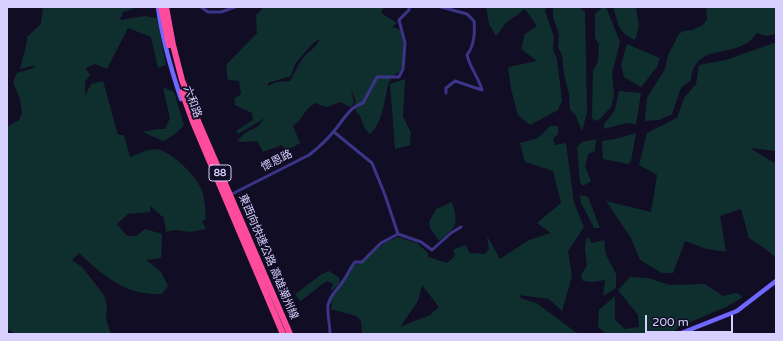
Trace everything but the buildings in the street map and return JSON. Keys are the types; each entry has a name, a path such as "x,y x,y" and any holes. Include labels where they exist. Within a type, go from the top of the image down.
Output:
{"highway":[{"name":"東西向快速公路 高雄潮州線","path":"161,7 178,81 193,122 282,334"},
{"name":"東西向快速公路 高雄潮州線","path":"167,7 173,45 182,80 198,121 291,334"}],"main road":[{"name":"六和路","path":"158,7 166,48 175,81 190,123 282,334"},
{"name":"六和路","path":"167,7 184,80 291,334"},
{"path":"679,334 737,311 776,281"}],"street":[{"path":"201,7 208,12 221,12 235,7"},
{"path":"398,234 385,195 372,163 334,132 351,109 355,105 362,103 376,77 398,77 403,69 405,44 400,20 409,10 409,7"},
{"path":"440,7 467,14 474,21 473,40 471,50 468,55 472,68 479,79 482,90 455,81 446,88 446,93"},
{"name":"懷恩路","path":"223,199 309,155 320,147 334,132"},
{"path":"330,334 328,307 330,298 345,279 350,268 355,262 362,262 380,243 398,234 420,242 432,250 451,233 461,227"}],"green space":[{"path":"43,7 139,7 123,12 120,20 145,16 157,18 166,65 158,68 151,37 128,28 107,69 95,64 86,68 90,75 85,82 85,96 91,84 103,81 118,135 124,135 130,157 152,149 166,152 186,168 192,175 201,188 204,197 206,219 202,221 206,229 190,232 175,230 166,232 164,218 150,206 150,212 128,214 117,224 127,236 136,236 145,229 162,234 161,258 146,260 161,272 168,286 162,294 143,293 125,287 108,278 79,253 72,260 82,267 104,295 107,306 106,319 111,334 16,334 7,329 7,127 19,120 22,113 20,99 13,82 17,73 36,67 32,66 20,69 27,37 41,24"},
{"path":"264,7 384,7 381,13 397,23 392,27 399,29 404,36 402,67 391,79 380,118 376,127 370,134 365,129 360,116 356,112 355,99 351,89 354,104 350,107 341,102 326,107 315,103 311,106 293,126 300,143 286,151 282,145 263,152 257,141 237,141 245,133 257,127 265,118 238,134 236,131 253,120 252,113 235,105 234,99 241,94 239,81 228,80 226,65 257,33 256,15","holes":["320,39 303,58 290,81 276,82 268,86 268,83 291,76 295,64 313,43"]},
{"path":"486,7 546,7 545,11 554,37 553,50 557,59 562,101 558,110 530,125 518,115 511,89 508,67 537,61 521,49 525,34 537,26 525,9 506,23 496,36 489,24"},
{"path":"553,7 579,7 585,12 587,112 582,131 575,114 570,110 569,94 564,74 562,55 558,47 559,34 553,17"},
{"path":"603,7 606,7 620,42 612,73 614,96 611,107 598,121 592,119 593,70 598,62 599,44 595,38 595,14"},
{"path":"613,7 636,7 639,26 635,40 622,31"},
{"path":"706,7 776,7 776,34 766,36 757,33 749,42 739,47 700,59 694,67 691,80 681,88 672,114 659,120 645,121 647,98 665,69 668,55 679,34 683,31 692,30 703,25 707,19"},
{"path":"774,43 776,44 776,151 750,148 776,164 776,258 749,238 741,209 720,216 726,252 707,249 685,241 673,273 662,273 640,260 631,238 606,201 651,212 657,175 639,165 647,133 677,118 684,98 696,84 699,65 726,60"},
{"path":"627,44 660,58 657,67 641,87 624,77 621,65"},
{"path":"405,79 403,117 411,133 410,145 395,149 390,84"},
{"path":"163,87 174,92 184,125 174,135 163,141 143,132 165,129 170,118"},
{"path":"619,91 641,93 636,124 626,123 604,129 604,124 615,110"},
{"path":"550,126 558,126 558,134 553,139 555,145 566,143 574,203 584,227 568,251 572,276 562,311 549,299 519,295 521,298 538,304 578,334 362,334 361,321 356,316 331,309 332,304 330,303 334,294 354,265 363,261 386,242 398,237 417,243 428,253 428,257 447,263 455,256 453,250 465,245 470,253 485,254 489,249 487,236 500,259 529,240 551,233 537,223 561,203 553,171 525,162 520,143 538,138","holes":["422,285 439,307 430,315 400,327 418,301"]},
{"path":"636,133 631,161 628,164 603,159 602,141"},
{"path":"596,139 595,151 588,154 585,166 591,181 583,186 580,183 577,147 582,142"},
{"path":"580,195 588,197 600,228 594,228 581,203"},
{"path":"452,202 456,220 455,224 450,232 439,241 430,228 429,222 436,209"},
{"path":"589,237 591,243 604,240 606,255 616,274 616,288 603,296 605,280 592,282 583,281 581,275 587,266 585,249 586,239"},
{"path":"329,271 340,278 339,284 330,292 333,284 327,281 300,301 295,294 322,274"},
{"path":"630,277 648,278 670,285 705,284 723,296 737,293 743,297 726,307 683,325 669,334 607,334 598,327 599,310 615,296 615,320 625,329 639,327 638,315 618,290"}]}
